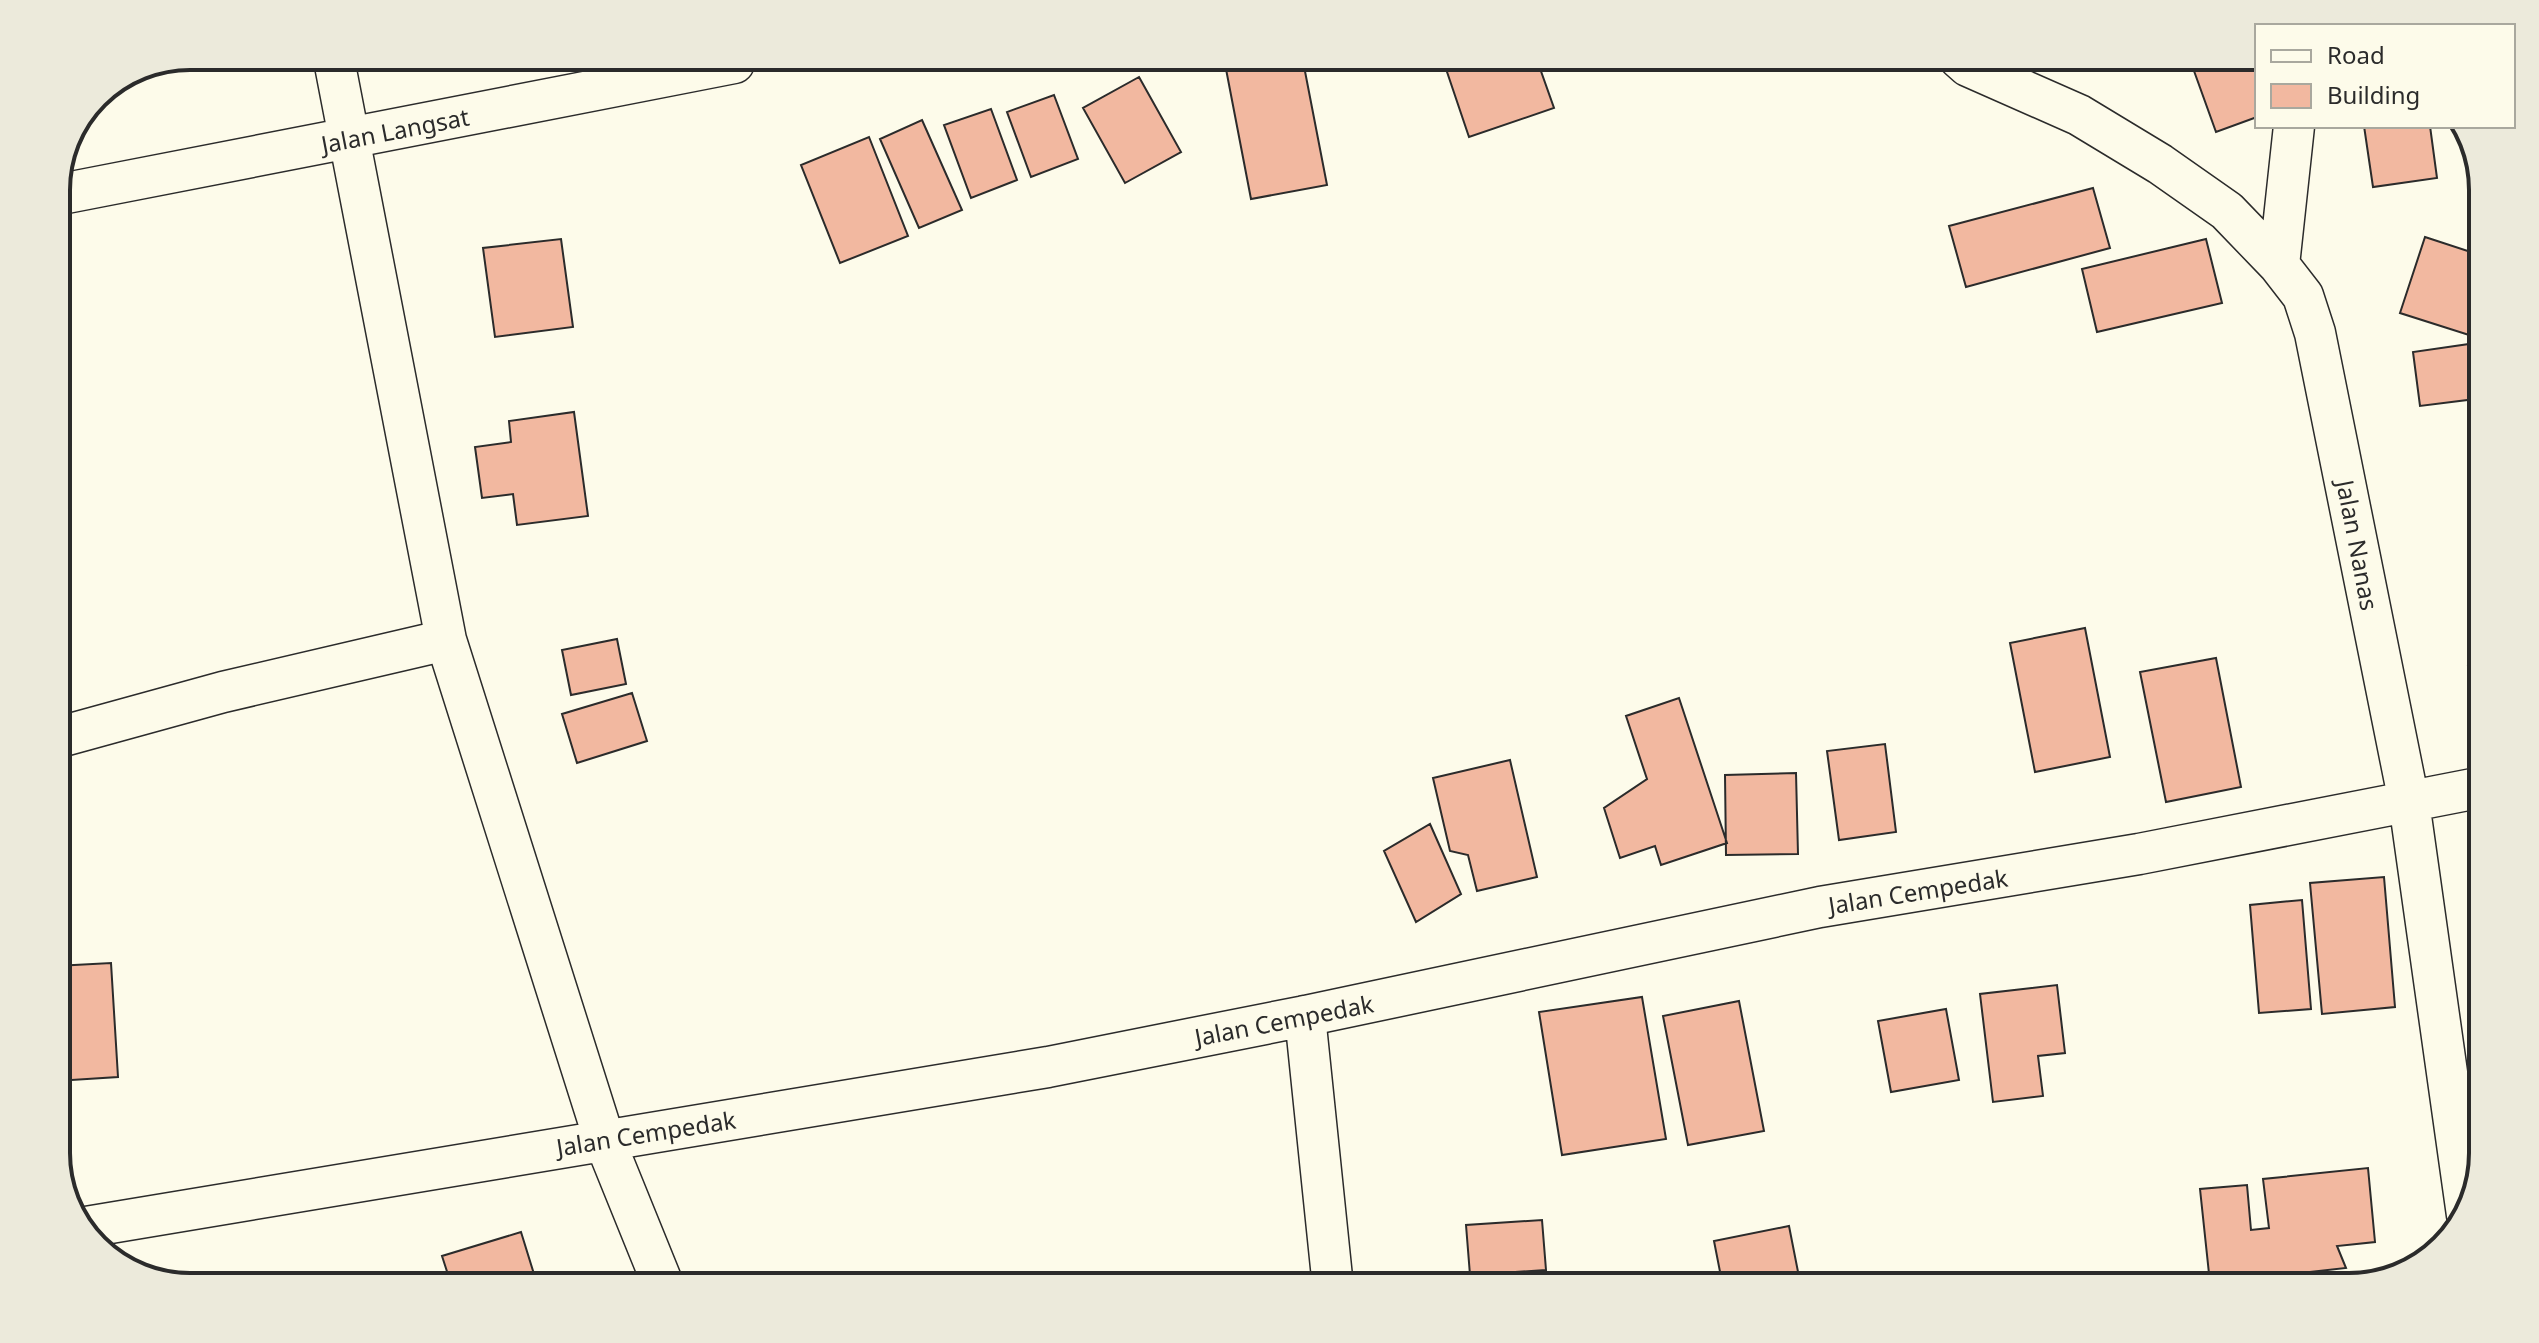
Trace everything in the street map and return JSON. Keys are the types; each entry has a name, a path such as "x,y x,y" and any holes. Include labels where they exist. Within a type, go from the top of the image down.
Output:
{"street":[{"path":"336,70 446,640 604,1139 658,1273"},
{"name":"Jalan Langsat","path":"70,192 699,70"},
{"name":"Jalan Nanas","path":"1977,70 2079,115 2160,164 2227,211 2279,265 2303,296 2315,333 2409,802 2463,1189"},
{"path":"2279,265 2294,128"},
{"path":"70,734 223,692 446,640"},
{"name":"Jalan Cempedak","path":"95,1226 1048,1067 1820,907 2139,854 2469,790"},
{"path":"1305,1016 1332,1273"}],"building":[{"path":"1226,70 1305,70 1327,185 1251,199"},
{"path":"1446,70 1541,70 1554,108 1469,137"},
{"path":"2194,70 2255,70 2255,118 2216,132"},
{"path":"1139,77 1181,152 1125,183 1083,108"},
{"path":"1054,95 1078,159 1031,177 1007,112"},
{"path":"991,109 1017,180 971,198 944,125"},
{"path":"922,120 962,210 919,228 880,139"},
{"path":"2364,128 2430,128 2437,178 2373,187"},
{"path":"869,137 908,236 840,263 801,165"},
{"path":"2093,188 2110,248 1966,287 1949,226"},
{"path":"2425,237 2469,251 2469,335 2400,313"},
{"path":"561,239 573,327 495,337 483,248"},
{"path":"2206,239 2222,303 2097,332 2082,269"},
{"path":"2469,344 2469,400 2420,406 2413,352"},
{"path":"574,412 588,516 517,525 513,494 482,498 475,447 511,442 509,421"},
{"path":"2085,628 2110,757 2035,772 2010,643"},
{"path":"617,639 626,684 571,695 562,650"},
{"path":"2216,658 2241,787 2166,802 2140,672"},
{"path":"632,693 647,741 577,763 562,714"},
{"path":"1679,698 1727,843 1661,865 1655,846 1620,858 1604,808 1647,779 1626,716"},
{"path":"1885,744 1896,832 1839,840 1827,751"},
{"path":"1510,760 1537,877 1477,891 1468,855 1450,851 1433,778"},
{"path":"1796,773 1798,854 1726,855 1725,775"},
{"path":"1430,824 1461,894 1416,922 1384,851"},
{"path":"2384,877 2395,1007 2322,1014 2310,883"},
{"path":"2302,900 2311,1009 2259,1013 2250,905"},
{"path":"111,963 118,1077 70,1080 70,965"},
{"path":"2057,985 2065,1053 2038,1056 2043,1096 1993,1102 1980,994"},
{"path":"1642,997 1666,1139 1562,1155 1539,1012"},
{"path":"1739,1001 1764,1131 1688,1145 1663,1016"},
{"path":"1946,1009 1959,1080 1891,1092 1878,1021"},
{"path":"2368,1168 2375,1242 2337,1246 2346,1268 2301,1273 2209,1273 2200,1189 2247,1185 2251,1230 2269,1228 2263,1179"},
{"path":"1542,1220 1546,1270 1470,1273 1466,1225"},
{"path":"1789,1226 1798,1273 1720,1273 1714,1241"},
{"path":"521,1232 534,1273 447,1273 442,1256"}]}
